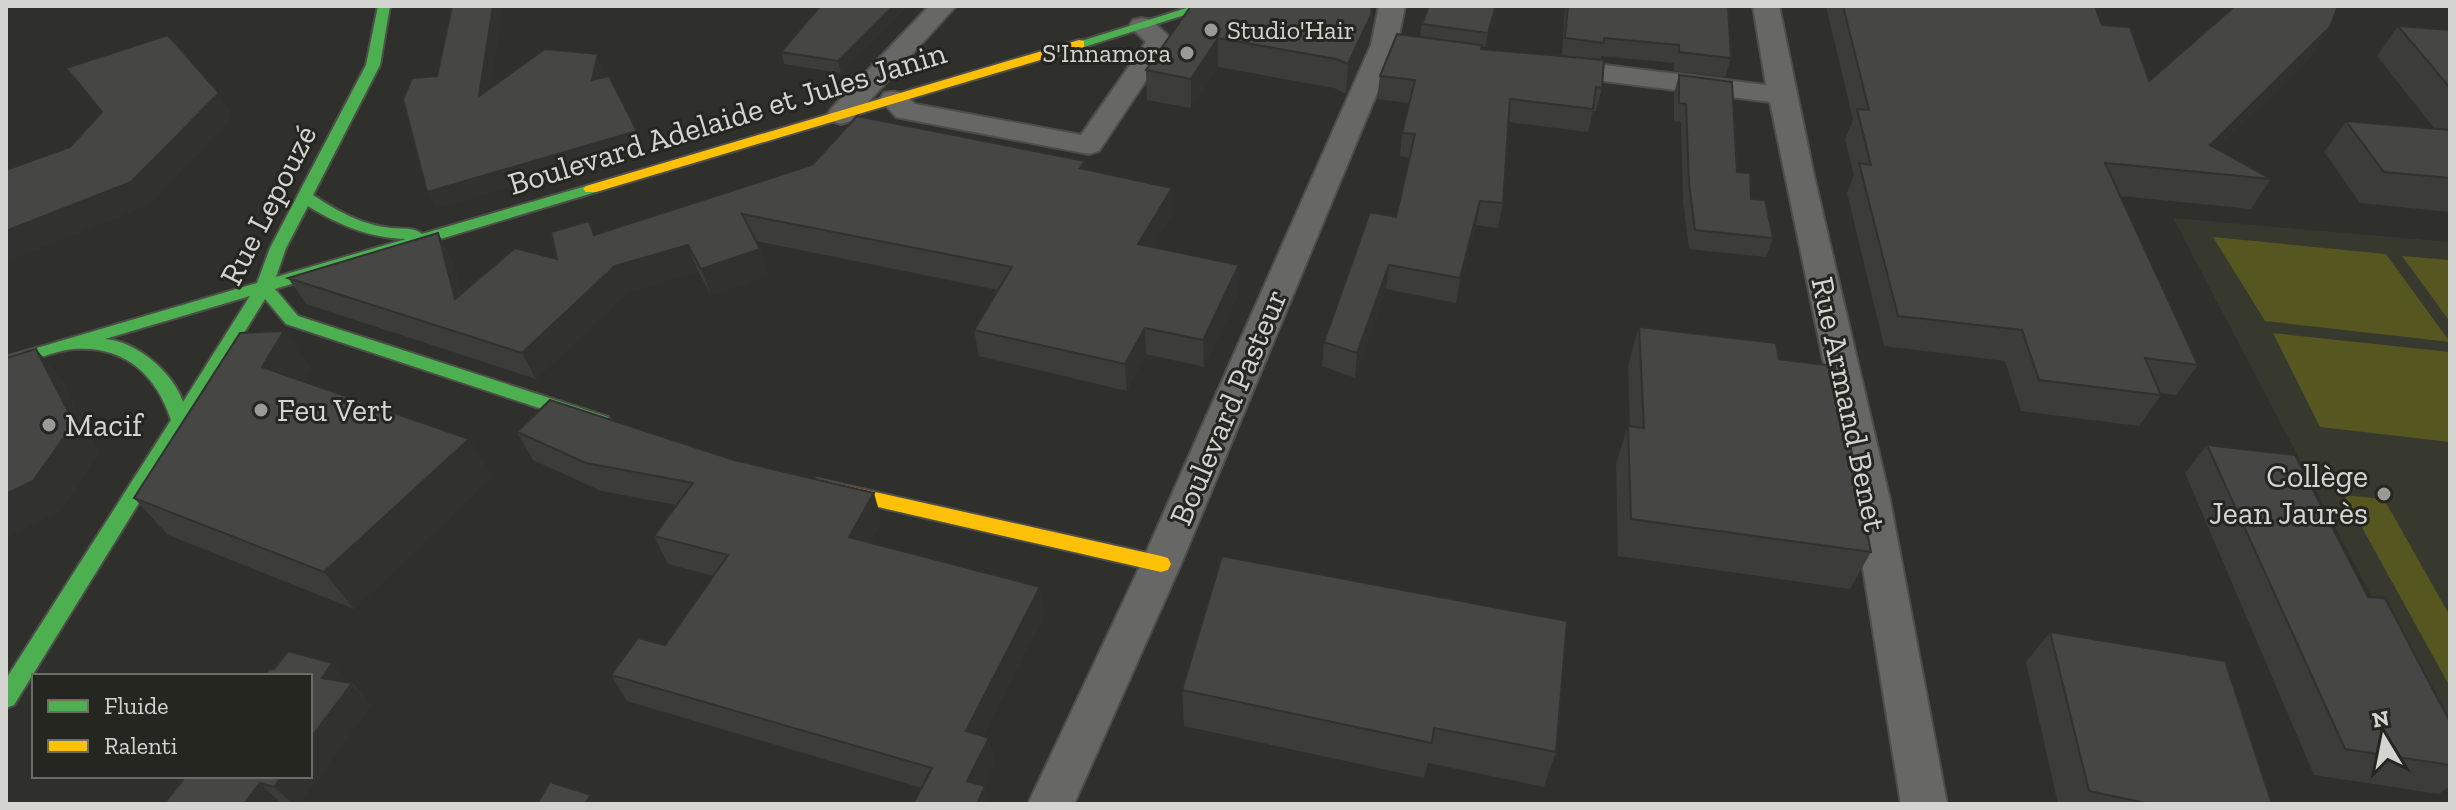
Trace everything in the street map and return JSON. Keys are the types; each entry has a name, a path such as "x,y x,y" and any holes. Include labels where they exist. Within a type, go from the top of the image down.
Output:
{"street":[{"name":"Rue Lepouzé","path":"6,698 264,287 278,248 373,65 384,6"},
{"path":"841,115 943,6"},
{"name":"Boulevard Pasteur","path":"1051,804 1398,47 1392,6"},
{"name":"Rue Armand Benet","path":"1766,6 1781,95 1892,603 1924,804"},
{"name":"Boulevard Adelaide et Jules Janin","path":"6,363 1199,7"},
{"path":"894,99 906,111 1089,145 1160,40 1142,26"},
{"path":"1523,63 1781,95"},
{"path":"305,197 346,225 380,236 449,232"},
{"path":"264,287 292,320 615,427"},
{"path":"72,344 117,346 143,363 170,390 180,421"},
{"path":"804,483 1161,564"}],"shaded area":[{"name":"Collège Jean Jaurès","path":"2173,218 2450,242 2450,746"},
{"path":"2213,237 2386,254 2450,342 2265,321"},
{"path":"2402,256 2450,260 2450,322"},
{"path":"2273,333 2450,352 2450,442 2320,427"},
{"path":"2344,495 2384,499 2450,616 2450,687"}],"building":[{"path":"452,6 493,6 479,96 545,49 598,54 592,80 609,76 637,131 427,192 403,99 412,78 437,76"},
{"path":"820,6 893,6 838,61 781,52"},
{"path":"1191,6 1372,6 1371,15 1348,64 1336,59 1218,38 1191,79 1146,70"},
{"path":"1429,6 1496,6 1488,33 1422,24"},
{"path":"1568,6 1728,6 1731,58 1679,52 1679,45 1604,38 1604,43 1565,38"},
{"path":"1843,6 2095,6 2102,25 2130,27 2149,81 2235,6 2338,6 2330,27 2210,145 2271,179 2105,163 2198,365 2145,358 2161,395 2039,380 2022,330 1898,316 1859,163 1871,165 1857,109 1869,110"},
{"path":"2398,26 2450,30 2450,88"},
{"path":"1397,34 1482,45 1481,49 1604,60 1602,88 1596,87 1593,109 1510,99 1503,203 1480,201 1460,278 1389,265 1357,353 1324,342 1370,212 1396,217 1415,134 1402,133 1415,80 1380,76"},
{"path":"168,35 219,93 131,182 6,231 6,170 70,147 102,112 66,68"},
{"path":"1679,75 1732,82 1737,172 1750,173 1751,199 1765,200 1773,238 1695,230 1689,183 1686,104 1679,103"},
{"path":"857,116 1085,161 1080,168 1172,188 1138,244 1239,265 1203,340 1145,328 1125,364 974,330 1012,267 742,214 760,249 701,269 688,245 615,266 522,353 288,278 438,233 455,299 515,248 557,259 551,232 589,221 594,235 812,165"},
{"path":"2346,121 2450,130 2450,178 2384,172"},
{"path":"1639,327 1776,343 1779,359 1835,366 1871,552 1631,519 1628,426 1644,428"},
{"path":"284,331 262,367 469,439 324,572 134,498 240,333"},
{"path":"36,349 74,423 33,481 6,494 6,358"},
{"path":"550,400 734,460 874,493 849,537 1040,587 966,731 989,738 967,781 985,786 977,804 913,804 932,768 611,675 638,638 665,645 728,555 654,536 693,483 586,463 517,432"},
{"path":"2207,445 2295,455 2368,597 2385,598 2450,722 2450,765 2345,749"},
{"path":"1222,556 1567,621 1556,752 1434,728 1432,743 1182,690"},
{"path":"2050,632 2225,661 2272,804 2150,804 2089,791"},
{"path":"288,651 332,663 322,678 352,683 312,736 312,674 265,674 269,669 274,669"},
{"path":"184,778 281,778 274,787 260,783 244,804 164,804"},
{"path":"550,782 591,795 585,804 537,804"}],"traffic: fast":[{"path":"6,698 264,287 278,248 373,65 384,6"},
{"path":"1079,44 1207,6"},
{"path":"6,363 591,189"},
{"path":"305,197 356,225 383,232 414,234"},
{"path":"264,287 292,320 602,422"},
{"path":"78,344 117,346 143,363 170,390 180,421"}],"traffic: slow":[{"path":"591,189 1079,44"},
{"path":"817,486 1161,564"}],"place":[{"name":"Studio'Hair","path":"1211,30"},
{"name":"S'Innamora","path":"1187,53"},
{"name":"Feu Vert","path":"261,410"},
{"name":"Macif","path":"49,425"},
{"name":"Collège Jean Jaurès","path":"2384,494"}]}
